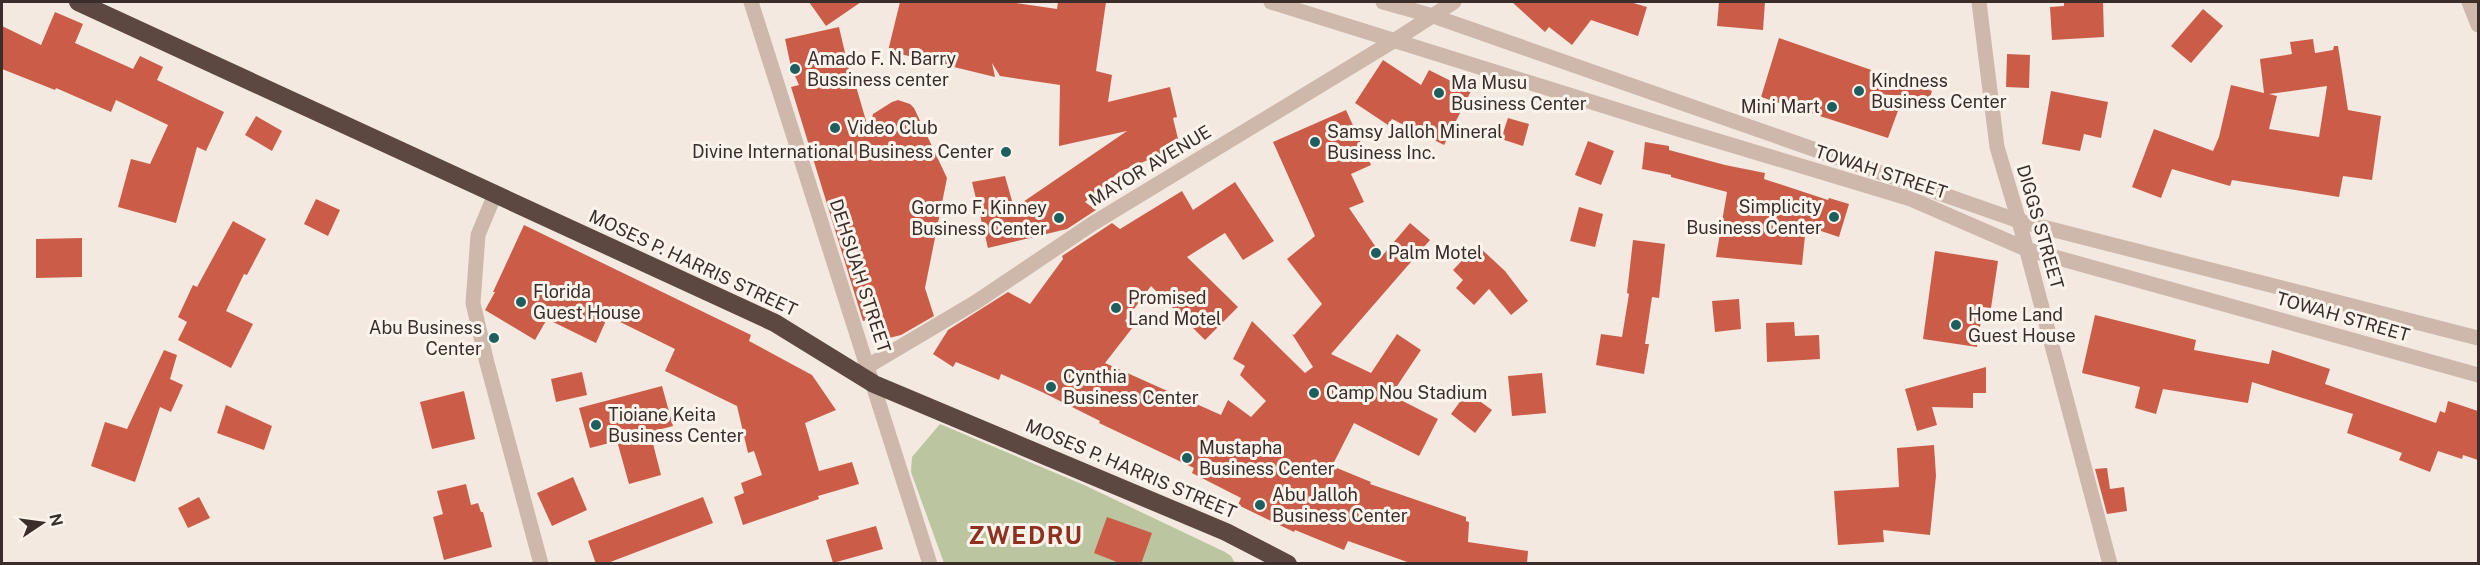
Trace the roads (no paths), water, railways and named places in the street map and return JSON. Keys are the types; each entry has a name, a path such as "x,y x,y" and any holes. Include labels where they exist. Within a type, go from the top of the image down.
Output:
{"highway":[{"name":"MOSES P. HARRIS STREET","path":"78,2 775,323 874,384 1226,532 1288,564"}],"street":[{"name":"DEHSUAH STREET","path":"751,2 930,564"},
{"name":"TOWAH STREET","path":"1271,2 1911,199 2026,249 2478,375"},
{"name":"TOWAH STREET","path":"1383,2 1432,16 2019,221 2478,338"},
{"name":"MAYOR AVENUE","path":"868,366 976,302 1092,224 1454,2"},
{"name":"DIGGS STREET","path":"1979,2 1997,147 2019,221 2110,564"},
{"path":"2469,2 2478,25"},
{"path":"495,194 478,235 473,303 541,564"}],"place":[{"name":"Amado F. N. Barry Bussiness center","path":"795,69"},
{"name":"Kindness Business Center","path":"1859,91"},
{"name":"Ma Musu Business Center","path":"1439,93"},
{"name":"Mini Mart","path":"1832,107"},
{"name":"Video Club","path":"835,128"},
{"name":"Samsy Jalloh Mineral Business Inc.","path":"1315,142"},
{"name":"Divine International Business Center","path":"1006,152"},
{"name":"Simplicity Business Center","path":"1834,217"},
{"name":"Gormo F. Kinney Business Center","path":"1059,218"},
{"name":"Palm Motel","path":"1376,253"},
{"name":"Florida Guest House","path":"521,302"},
{"name":"Promised Land Motel","path":"1116,308"},
{"name":"Home Land Guest House","path":"1956,325"},
{"name":"Abu Business Center","path":"494,338"},
{"name":"Cynthia Business Center","path":"1051,387"},
{"name":"Camp Nou Stadium","path":"1314,393"},
{"name":"Tioiane Keita Business Center","path":"596,425"},
{"name":"Mustapha Business Center","path":"1187,458"},
{"name":"Abu Jalloh Business Center","path":"1260,505"}],"district":[{"name":"ZWEDRU","path":"1026,536"}]}
